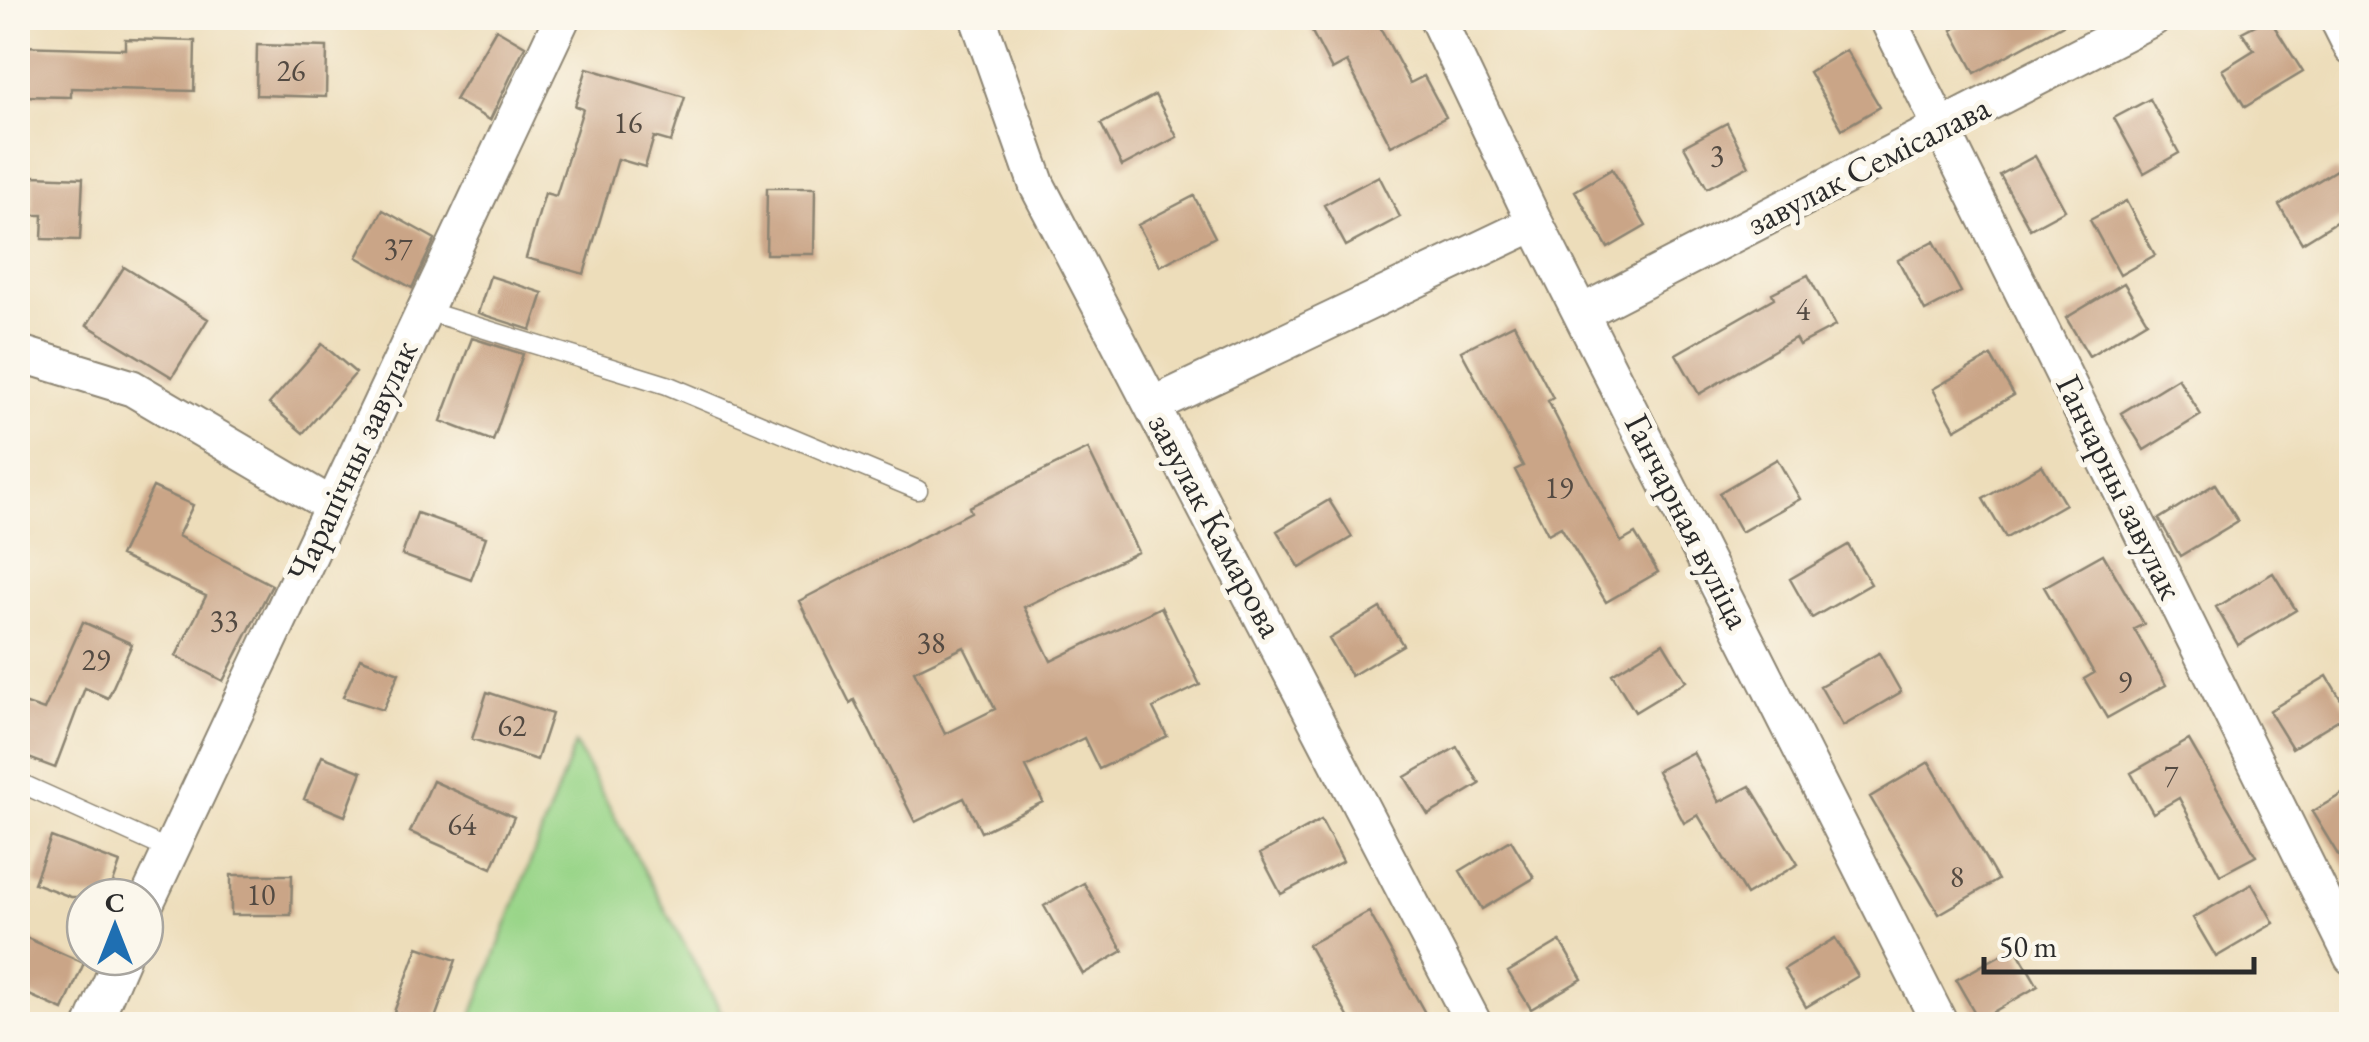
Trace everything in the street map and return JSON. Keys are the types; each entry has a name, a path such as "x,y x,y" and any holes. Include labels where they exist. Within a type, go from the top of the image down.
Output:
{"street":[{"name":"Чарапічны завулак","path":"158,877 562,18"},
{"name":"завулак Камарова","path":"978,18 1037,186 1474,1024"},
{"name":"Ганчарная вуліца","path":"1437,18 1535,224 1583,312 1940,1024"},
{"name":"Ганчарны завулак","path":"1887,18 2352,958"},
{"name":"завулак Семісалава","path":"1583,312 2153,18"},
{"path":"2336,18 2352,48"},
{"path":"1153,405 1535,224"},
{"path":"18,353 132,388 331,505"},
{"path":"92,1024 113,977"}],"lane":[{"path":"423,310 667,385 918,490"},
{"path":"18,782 170,850"}],"green space":[{"path":"575,744 728,1024 469,1024"}],"building":[{"path":"1331,18 1375,18 1410,83 1424,76 1446,117 1391,146 1347,62 1332,70 1310,28"},
{"path":"1974,18 2076,18 1975,73 1952,30"},
{"path":"2269,18 2303,72 2245,107 2222,70 2254,50 2242,32"},
{"path":"496,29 525,46 490,120 455,100"},
{"path":"125,39 195,41 194,91 71,88 71,97 18,96 18,46 125,49"},
{"path":"257,45 327,47 326,97 256,95"},
{"path":"1846,50 1880,107 1842,129 1809,72"},
{"path":"587,68 685,97 671,142 654,137 645,167 618,159 584,274 526,258 545,193 556,196 583,109 575,106"},
{"path":"1155,95 1177,137 1122,166 1101,124"},
{"path":"2150,99 2179,153 2144,173 2114,118"},
{"path":"1727,123 1749,166 1707,188 1684,146"},
{"path":"2035,156 2065,210 2030,229 2000,175"},
{"path":"1612,169 1646,226 1608,248 1575,191"},
{"path":"2336,170 2352,195 2352,212 2302,243 2279,205"},
{"path":"33,176 83,178 80,240 42,239 43,215 32,215"},
{"path":"1379,176 1400,217 1346,246 1324,205"},
{"path":"767,188 815,188 814,254 766,254"},
{"path":"1194,196 1215,237 1160,266 1138,225"},
{"path":"2126,201 2155,255 2120,275 2090,220"},
{"path":"383,210 435,239 412,288 357,257"},
{"path":"1934,241 1961,292 1925,311 1898,260"},
{"path":"124,267 208,319 172,377 87,325"},
{"path":"1808,275 1835,326 1799,345 1795,338 1699,394 1676,354 1774,298 1772,293"},
{"path":"490,276 543,293 531,330 478,313"},
{"path":"2124,283 2147,321 2089,356 2066,318"},
{"path":"1514,324 1553,398 1548,401 1621,542 1635,534 1658,572 1606,602 1561,527 1548,534 1515,470 1523,466 1461,351"},
{"path":"472,338 523,354 493,441 441,421"},
{"path":"322,344 356,373 303,433 269,404"},
{"path":"1991,356 2014,395 1955,429 1933,389"},
{"path":"2178,378 2201,415 2144,450 2121,413"},
{"path":"1088,449 1138,552 1024,607 1051,661 1161,607 1200,685 1153,708 1167,736 1099,769 1084,738 1026,767 1043,802 981,832 964,798 915,822 799,601 971,512 969,507","holes":["964,647 995,709 945,734 914,671"]},
{"path":"1777,459 1800,499 1741,532 1719,493"},
{"path":"2042,465 2065,504 2006,538 1983,499"},
{"path":"2215,484 2238,521 2180,556 2159,519"},
{"path":"153,487 193,505 178,536 272,585 223,681 176,656 206,596 120,556"},
{"path":"1329,500 1352,537 1300,568 1277,531"},
{"path":"417,513 486,537 471,580 402,555"},
{"path":"1848,545 1871,584 1812,618 1790,579"},
{"path":"2103,554 2144,624 2134,629 2166,685 2107,718 2084,679 2094,673 2044,587"},
{"path":"2273,573 2296,610 2238,645 2216,607"},
{"path":"1380,608 1403,645 1351,676 1329,639"},
{"path":"83,622 132,644 108,698 85,688 55,768 18,754 18,701 44,710"},
{"path":"1663,643 1686,681 1635,712 1612,674"},
{"path":"1879,653 1901,692 1843,726 1820,686"},
{"path":"360,658 399,673 383,710 343,697"},
{"path":"2327,676 2349,713 2292,748 2269,711"},
{"path":"487,692 552,714 537,760 472,739"},
{"path":"2189,740 2256,856 2220,875 2179,798 2153,813 2131,773"},
{"path":"1457,747 1480,784 1428,815 1405,777"},
{"path":"1693,752 1719,802 1750,786 1798,864 1746,895 1698,815 1684,823 1657,771"},
{"path":"322,756 362,772 345,816 304,799"},
{"path":"1929,762 1998,880 1939,914 1870,797"},
{"path":"433,781 514,817 492,868 410,832"},
{"path":"2352,788 2352,878 2312,812"},
{"path":"1321,820 1343,861 1281,894 1260,854"},
{"path":"51,837 120,863 115,877 65,877 65,895 34,883"},
{"path":"1511,840 1534,878 1482,909 1460,871"},
{"path":"231,875 292,875 291,915 231,915"},
{"path":"1084,883 1123,951 1083,974 1044,906"},
{"path":"2252,884 2274,923 2216,957 2193,918"},
{"path":"1369,912 1426,1015 1408,1024 1352,1024 1308,945"},
{"path":"18,934 65,955 65,977 78,977 63,1010 18,990"},
{"path":"1835,938 1858,976 1806,1007 1784,969"},
{"path":"1560,941 1582,979 1531,1009 1508,972"},
{"path":"418,947 456,960 433,1024 394,1012"},
{"path":"2015,947 2038,986 1979,1020 1956,980"}]}
